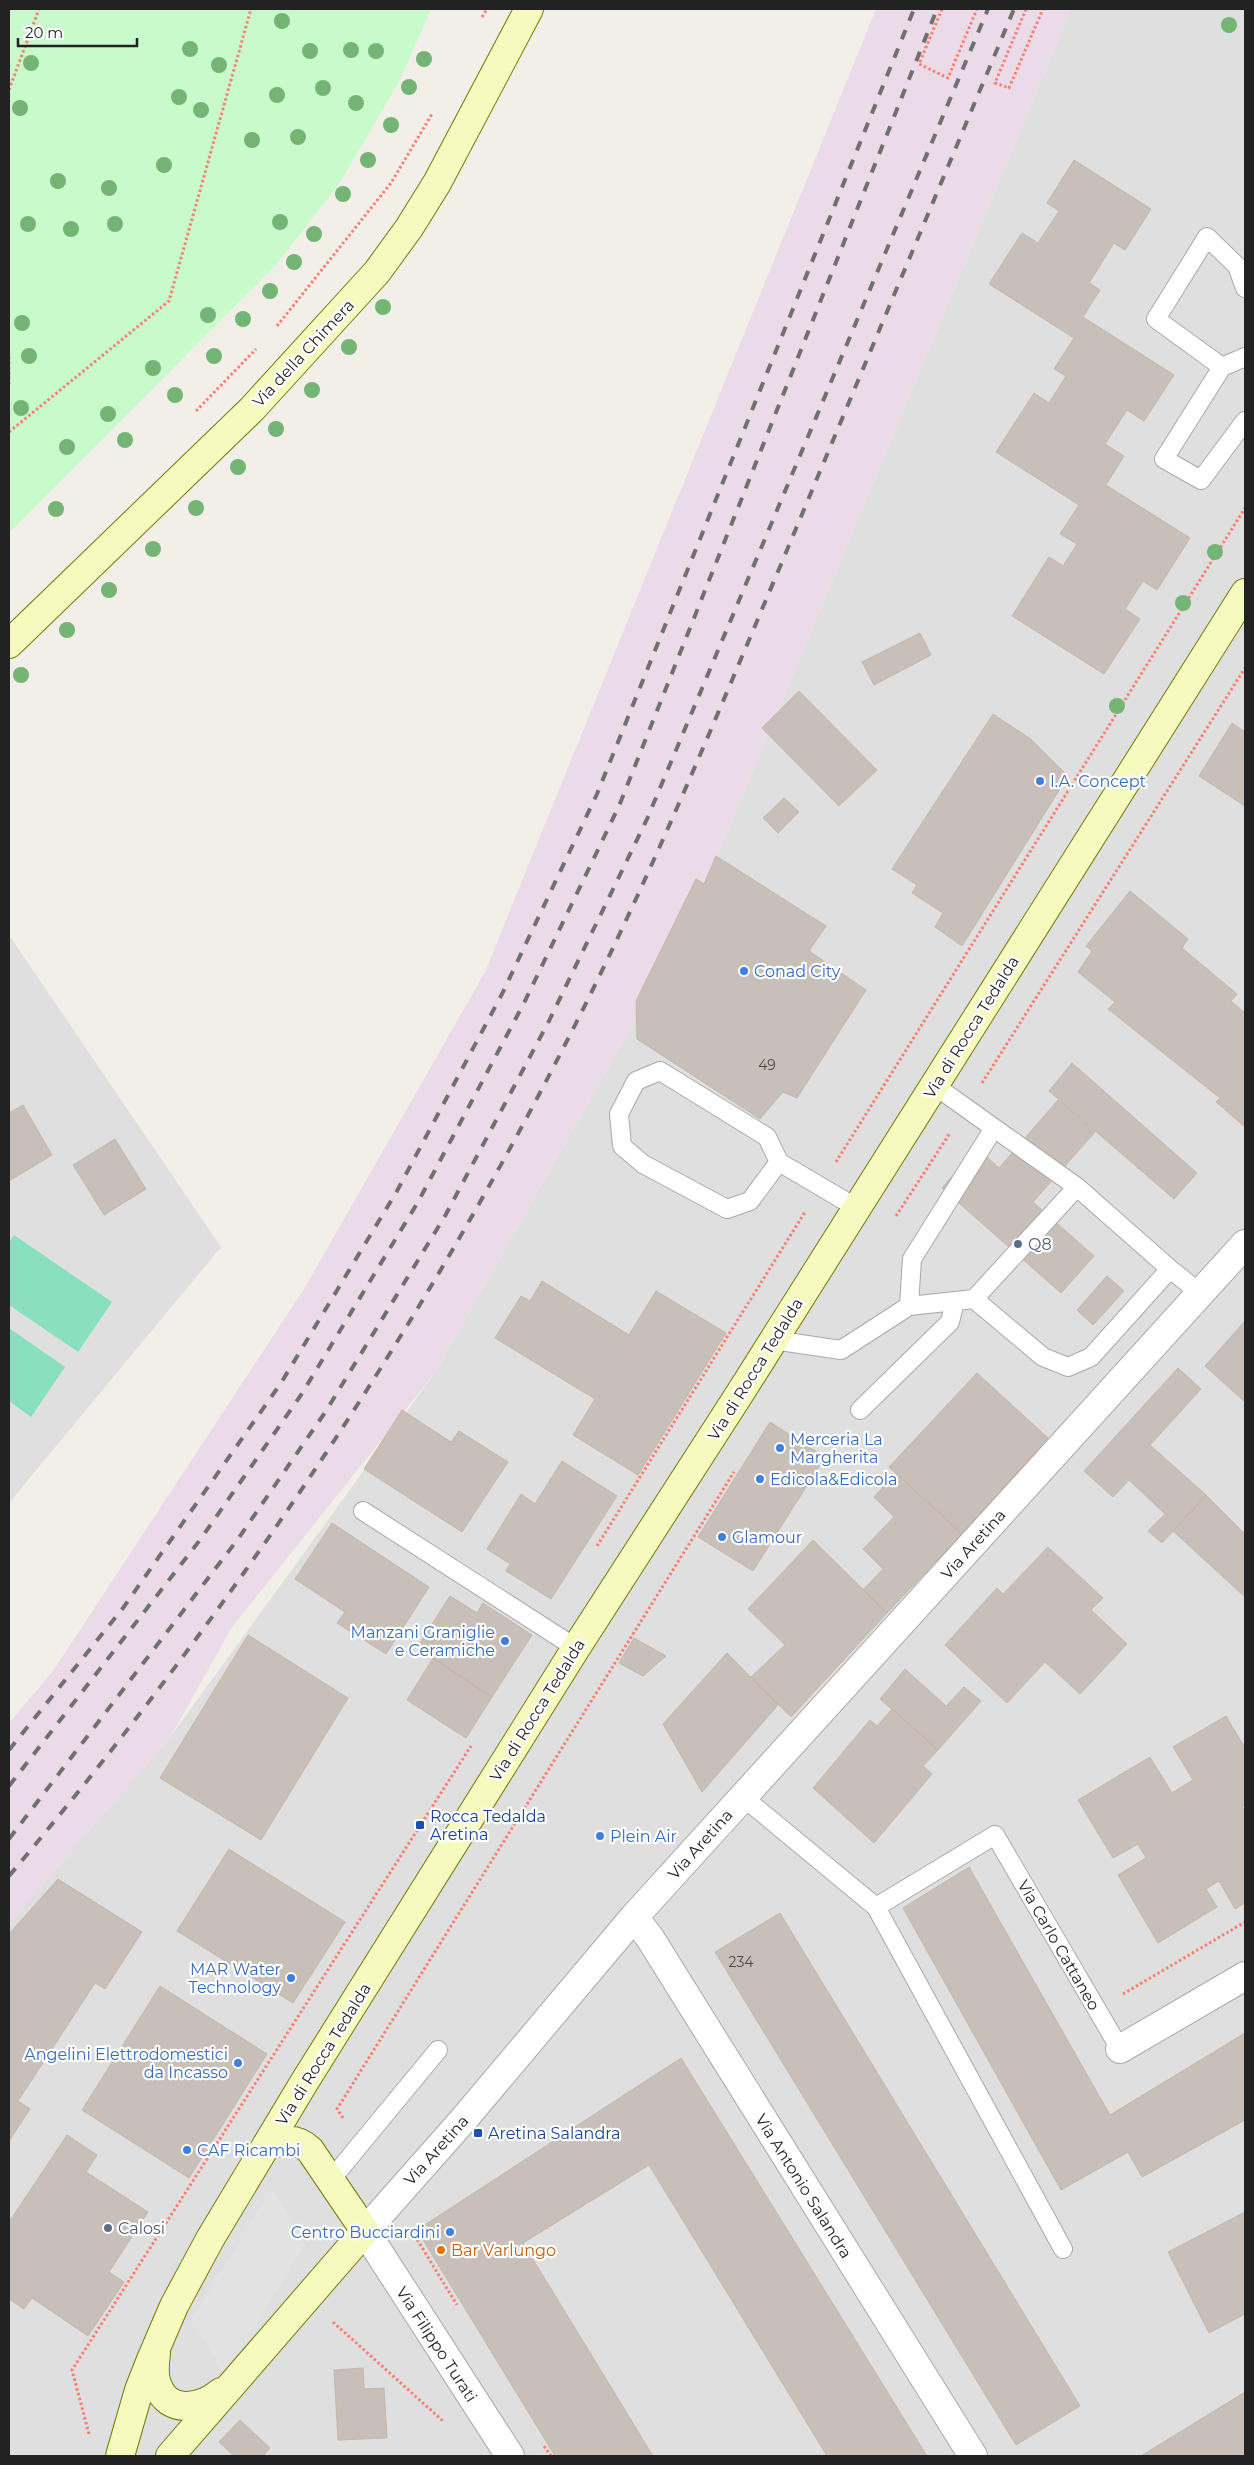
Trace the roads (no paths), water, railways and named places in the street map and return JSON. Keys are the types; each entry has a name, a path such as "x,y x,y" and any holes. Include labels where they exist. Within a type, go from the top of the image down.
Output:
{"street":[{"name":"Via della Chimera","path":"9,644 252,410 377,272 409,228 438,183 529,9"},
{"name":"Via di Rocca Tedalda","path":"120,2456 139,2390 174,2306 210,2239 266,2146 576,1648 857,1208 1245,593"},
{"name":"Via Aretina","path":"170,2456 464,2119 634,1917 1245,1244"},
{"name":"Via Antonio Salandra","path":"634,1917 650,1938 972,2456"},
{"name":"Via Carlo Cattaneo","path":"1120,2049 1245,1976"},
{"name":"Via di Rocca Tedalda","path":"266,2146 288,2139 302,2142 310,2150 365,2231"},
{"name":"Via Filippo Turati","path":"365,2231 510,2456"},
{"name":"Via di Rocca Tedalda","path":"157,2346 155,2368 157,2384 163,2394 179,2405 189,2407 209,2401 239,2376"}],"lane":[{"path":"1222,367 1156,320 1207,238 1238,266 1245,288"},
{"path":"1245,357 1222,367 1164,460 1201,480 1245,421"},
{"path":"779,1162 750,1201 728,1209 643,1164 622,1146 619,1114 636,1081 660,1071 766,1137 779,1162 857,1208"},
{"path":"934,1085 1077,1188 1200,1293"},
{"path":"909,1306 912,1259 994,1128"},
{"path":"773,1340 840,1350 909,1306 974,1299 1077,1188"},
{"path":"974,1299 1043,1357 1068,1367 1091,1357 1170,1269"},
{"path":"860,1410 950,1322 955,1301"},
{"path":"364,1511 576,1648"},
{"path":"743,1798 876,1907 1063,2250"},
{"name":"Via Carlo Cattaneo","path":"876,1907 995,1835 1120,2049"},
{"path":"330,2181 438,2050"}],"railway":[{"path":"9,1750 123,1608 281,1383 397,1191 502,994 597,794 914,9"},
{"path":"9,1786 200,1540 301,1395 418,1202 524,1003 619,806 937,9"},
{"path":"9,1839 238,1539 326,1411 445,1216 549,1021 647,819 988,9"},
{"path":"9,1876 168,1677 243,1574 315,1470 384,1363 450,1254 513,1144 601,973 655,857 782,562 1014,9"}],"place":[{"name":"I.A. Concept","path":"1040,781"},
{"name":"Conad City","path":"744,971"},
{"name":"Q8","path":"1018,1244"},
{"name":"Merceria La Margherita","path":"780,1448"},
{"name":"Edicola&Edicola","path":"760,1479"},
{"name":"Glamour","path":"722,1537"},
{"name":"Manzani Graniglie e Ceramiche","path":"505,1641"},
{"name":"Rocca Tedalda Aretina","path":"420,1825"},
{"name":"Plein Air","path":"600,1836"},
{"name":"MAR Water Technology","path":"291,1978"},
{"name":"Angelini Elettrodomestici da Incasso","path":"238,2063"},
{"name":"Aretina Salandra","path":"478,2133"},
{"name":"CAF Ricambi","path":"187,2150"},
{"name":"Calosi","path":"108,2228"},
{"name":"Centro Bucciardini","path":"450,2232"},
{"name":"Bar Varlungo","path":"441,2250"}]}
